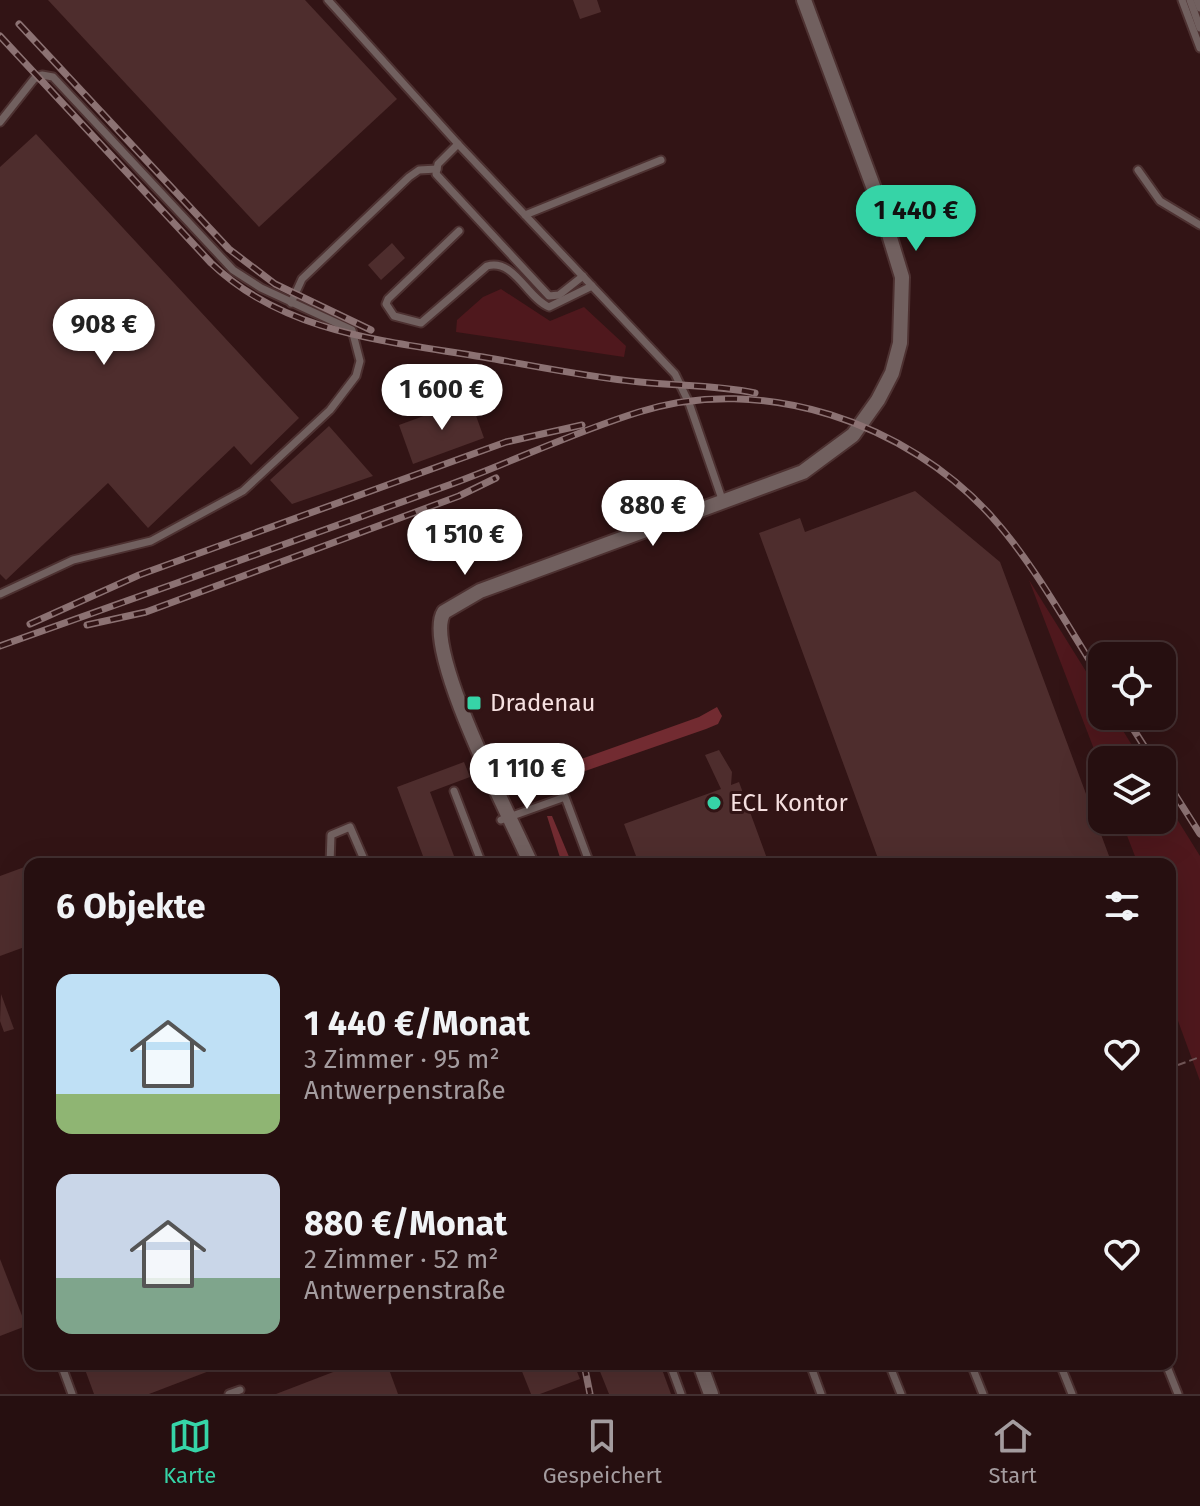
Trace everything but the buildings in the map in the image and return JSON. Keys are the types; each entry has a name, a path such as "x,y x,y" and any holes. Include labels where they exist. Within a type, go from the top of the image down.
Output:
{"street":[{"path":"528,858 505,819 487,775 437,631 441,617 461,599 600,540 723,502 803,472 853,435 878,400 900,343 902,277 894,248 804,0"},
{"path":"702,1370 711,1394"}],"lane":[{"path":"328,0 458,144 675,374 689,403 723,502"},
{"path":"1182,0 1200,48"},
{"path":"1190,0 1200,28"},
{"path":"1197,0 1200,8"},
{"path":"0,122 34,79 42,75 53,77 216,254 252,282 347,327 355,335 360,361 356,376 330,410 243,491 151,541 73,560 0,594"},
{"path":"458,144 436,174 549,296 559,295 583,276"},
{"path":"525,215 661,160"},
{"path":"291,303 302,279 409,177 419,170 437,169"},
{"path":"1138,170 1160,201 1200,225"},
{"path":"459,231 388,299 386,304 394,316 421,323 476,275 494,264 509,270 540,303 549,307 592,286"},
{"path":"454,791 480,858"},
{"path":"505,819 565,797 588,858"},
{"path":"330,858 331,835 350,827 363,858"},
{"path":"63,1370 72,1394"},
{"path":"672,1370 681,1394"},
{"path":"812,1370 821,1394"},
{"path":"891,1370 901,1394"},
{"path":"973,1370 983,1394"},
{"path":"1062,1370 1072,1394"},
{"path":"1168,1370 1178,1394"},
{"path":"229,1394 240,1390"}],"path":[{"path":"1178,1065 1200,1057"}],"shaded area":[{"path":"501,289 550,321 584,307 626,346 624,357 456,332 457,320 483,297"},
{"path":"1029,580 1088,675 1088,730 1123,730 1132,746 1093,746"},
{"path":"717,707 722,716 718,724 706,729 542,786 532,787 528,778 699,717"},
{"path":"547,816 552,816 570,858 560,858"},
{"path":"1176,817 1200,856 1200,1081 1176,1015 1176,858 1136,858 1126,834 1176,834"}],"railway":[{"path":"19,24 229,249 275,284 371,330"},
{"path":"0,36 211,263 240,287 271,305 339,331 410,346 600,377 755,393"},
{"path":"0,646 449,485 615,420 686,401 734,399 783,403 830,415 876,432 919,455 958,484 1008,536 1088,657"},
{"path":"30,624 139,575 506,442 582,425"},
{"path":"87,625 146,612 459,496 496,478"},
{"path":"1134,730 1144,746"},
{"path":"1176,796 1200,834"},
{"path":"585,1370 590,1394"}],"place":[{"name":"Dradenau","path":"474,703"},
{"name":"ECL Kontor","path":"714,803"}]}
